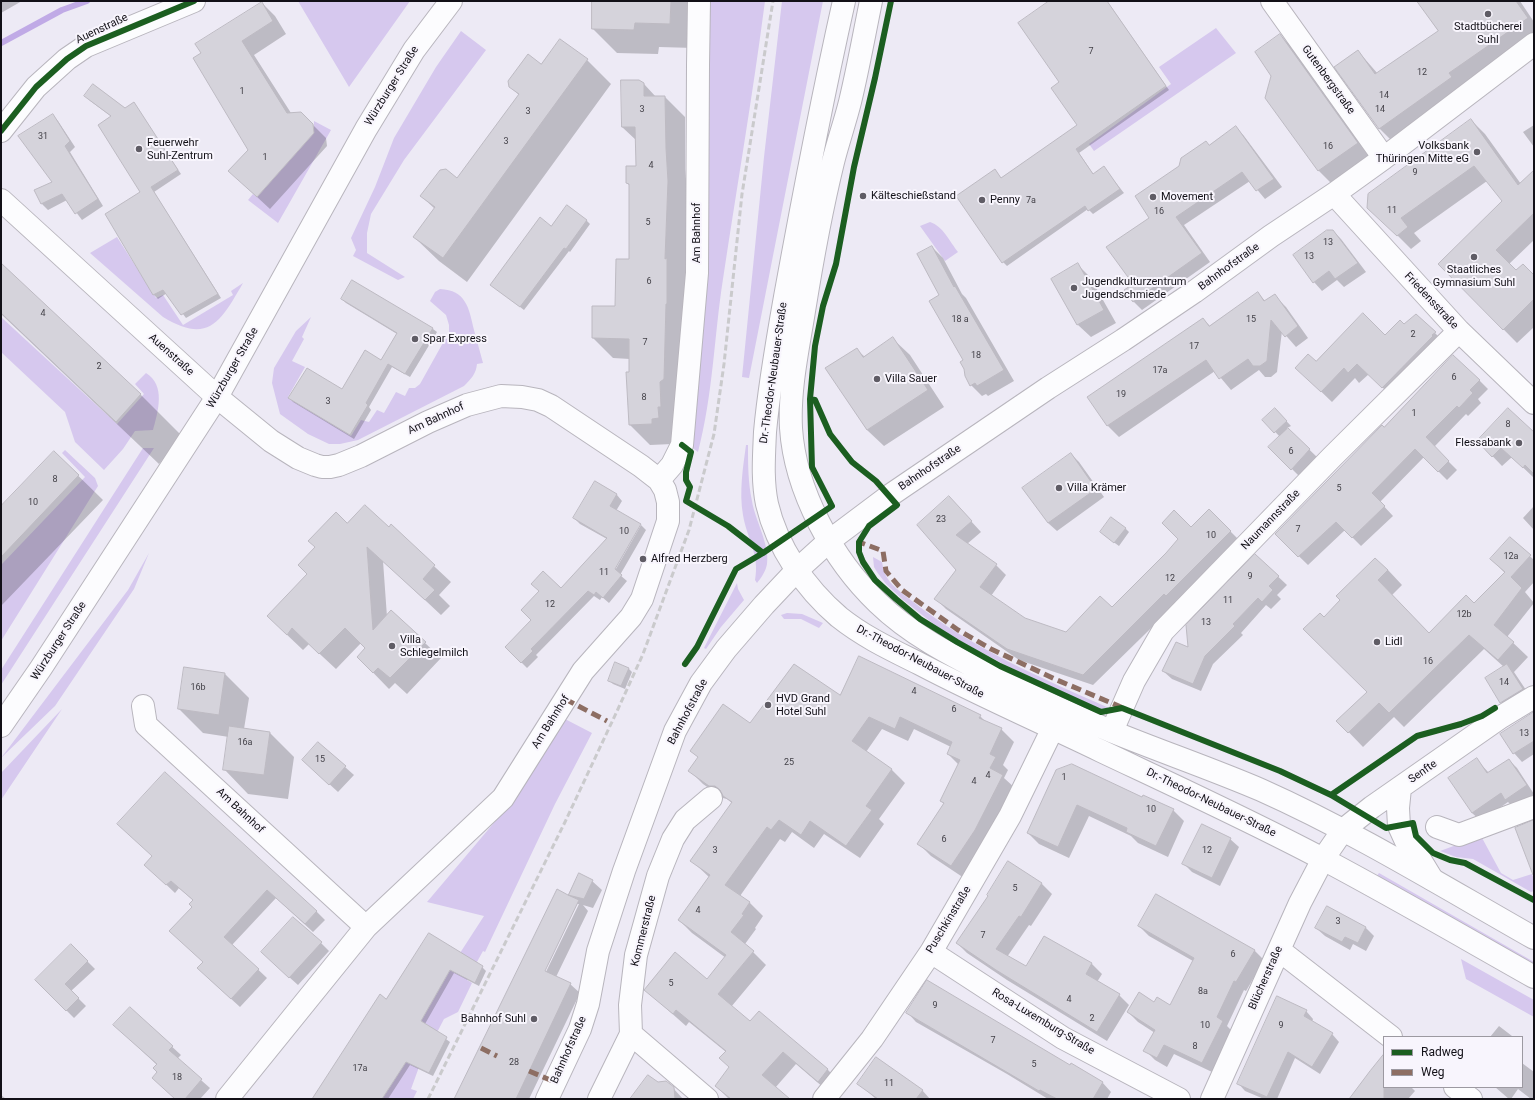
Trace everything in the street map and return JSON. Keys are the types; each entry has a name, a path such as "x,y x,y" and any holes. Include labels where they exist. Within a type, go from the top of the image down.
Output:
{"street":[{"name":"Auenstraße","path":"1,131 36,87 67,59 86,46 194,1"},
{"name":"Würzburger Straße","path":"1,726 41,668 217,398 366,129 414,50 451,1"},
{"name":"Am Bahnhof","path":"659,480 672,465 682,445 697,273 699,1"},
{"name":"Dr.-Theodor-Neubauer-Straße","path":"844,1 797,228 775,349 763,460 767,504 786,553 797,570 824,603 865,636 957,683 1260,827 1323,859 1534,977"},
{"name":"Dr.-Theodor-Neubauer-Straße","path":"871,1 849,104 833,161 808,290 795,366 792,392 791,425 794,452 801,482 829,541 857,581 879,605 922,639 1002,681 1112,731 1259,790 1343,830 1534,938"},
{"name":"Gutenbergstraße","path":"1272,1 1384,158"},
{"name":"Bahnhofstraße","path":"547,1099 580,1030 588,1004 598,951 624,871 675,731 701,683 726,649 764,605 797,570 829,541 889,496 1048,388 1142,327 1271,236 1334,194 1534,44"},
{"name":"Friedensstraße","path":"1334,194 1459,331 1534,403"},
{"name":"Auenstraße","path":"1,200 217,398"},
{"name":"Naumannstraße","path":"1112,731 1134,681 1163,631 1332,457 1459,331"},
{"name":"Am Bahnhof","path":"217,398 271,441 298,458 322,467 339,465 361,456 428,422 467,405 501,396 522,397 538,400 550,406 641,466 659,480 665,490 668,502 668,521 642,599 631,617 583,672 503,798 366,927 226,1099"},
{"name":"Senfte","path":"1323,859 1343,830 1372,807 1468,740 1534,697"},
{"name":"Am Bahnhof","path":"143,706 146,724 366,927"},
{"name":"Puschkinstraße","path":"824,1099 868,1043 931,952 1010,816 1053,728"},
{"path":"1400,788 1398,808 1399,826 1409,848 1421,861 1432,880"},
{"name":"Kommerstraße","path":"599,1099 630,1034 630,1005 636,955 658,876 673,839 685,820 711,798"},
{"path":"1437,827 1459,835 1534,807"},
{"name":"Blücherstraße","path":"1212,1099 1300,903 1323,859"},
{"path":"1279,950 1390,1036"},
{"name":"Rosa-Luxemburg-Straße","path":"931,952 1063,1038 1179,1099"},
{"path":"630,1034 707,1099"},
{"path":"1456,1088 1470,1099"}],"shaded area":[{"path":"298,1 410,1 349,87"},
{"path":"708,1 765,1 723,279 707,409 698,452 690,446 697,396 703,312"},
{"path":"782,1 823,1 749,378 742,377 764,157"},
{"path":"1216,28 1236,53 1094,151 1089,144 1171,84 1159,67"},
{"path":"461,31 486,50 404,160 371,214 367,233 367,253 405,277 398,280 353,256 356,250 351,238 375,187 394,138 436,67"},
{"path":"314,121 331,130 278,223 248,200 253,194 257,197 314,133"},
{"path":"930,222 939,227 958,252 945,261 920,226"},
{"path":"117,237 156,298 163,295 183,325 233,295 231,291 243,283 228,308 212,325 203,329 192,329 179,325 163,317 90,253"},
{"path":"440,289 449,290 456,293 465,302 470,314 483,363 477,364 476,371 464,386 358,440 340,444 329,444 308,434 280,414 272,383 274,368 296,331 311,317 302,337 304,339 292,361 305,367 288,397 351,436 361,420 369,422 377,410 384,413 396,392 405,396 409,388 415,388 420,384 449,332 449,325 446,315 430,301 435,292"},
{"path":"1,317 117,424 144,394 135,384 146,373 156,384 159,399 153,430 135,431 123,449 104,470 75,442 65,412 1,352"},
{"path":"746,445 748,445 749,480 752,501 764,541 767,557 766,569 757,583 755,580 756,563 745,524 741,497"},
{"path":"143,448 154,448 1,685 1,670"},
{"path":"65,450 95,478 98,486 1,641 1,565 85,477 62,453"},
{"path":"149,553 134,589 55,706 1,758 128,590"},
{"path":"873,557 882,562 887,578 897,589 935,618 958,633 1007,661 1109,708 1101,711 1022,674 945,633 903,600 886,584 874,567"},
{"path":"737,583 738,589 744,600 721,627 706,649 704,648"},
{"path":"787,613 802,614 823,623 819,628 801,619 784,619 781,615"},
{"path":"62,709 1,800 1,773"},
{"path":"565,719 592,733 555,804 485,952 483,951 467,980 472,983 458,1012 444,1019 419,1067 411,1089 417,1091 413,1099 382,1099 429,1026 421,1021 460,953 484,916 427,902 509,805"},
{"path":"1481,836 1501,873 1513,880 1532,874 1534,879 1534,891 1531,892 1473,859 1456,857 1440,851"},
{"path":"1379,873 1534,962 1534,968 1376,877"},
{"path":"1461,959 1534,1000 1534,1017 1466,979"}],"building":[{"path":"592,1 671,1 670,24 635,23 634,30 592,29"},
{"path":"1049,1 1107,1 1166,86 1076,149 1093,174 1104,166 1120,189 1088,211 1085,206 1002,263 956,196 995,169 1001,178 1077,125 1051,88 1059,82 1018,23"},
{"path":"1417,1 1516,1 1528,18 1449,73 1452,77 1379,129 1334,67 1358,50 1375,74 1438,31"},
{"path":"262,2 273,21 242,41 287,113 301,112 313,124 314,133 257,197 228,171 248,150 193,58 201,53 195,44"},
{"path":"1280,34 1358,143 1318,171 1265,98 1271,76 1255,52"},
{"path":"560,39 588,59 443,258 413,237 435,207 420,196 440,170 446,169 457,178 519,94 509,87 508,81 528,54 541,64"},
{"path":"621,80 639,80 644,83 644,96 665,96 668,181 665,259 667,258 667,304 664,379 660,382 661,407 658,407 659,418 652,419 652,424 629,425 626,372 629,372 629,339 592,338 592,306 615,306 616,259 629,259 629,184 626,183 626,166 636,166 635,127 622,127"},
{"path":"93,84 125,108 134,102 178,170 151,187 218,294 181,315 163,290 153,295 105,214 140,192 98,125 111,116 84,96"},
{"path":"53,114 70,141 65,146 98,199 75,214 62,194 41,204 34,190 52,182 18,136"},
{"path":"1471,119 1518,185 1534,170 1534,213 1496,250 1516,270 1523,264 1534,275 1534,299 1503,330 1438,264 1502,201 1474,166 1401,218 1408,227 1397,236 1367,208 1368,194"},
{"path":"1236,126 1274,179 1256,191 1242,172 1176,217 1202,253 1133,302 1124,290 1133,284 1106,247 1149,218 1135,196 1179,166 1181,158 1206,141 1209,145"},
{"path":"567,205 587,220 520,307 490,285 540,217 551,226"},
{"path":"1327,230 1333,230 1358,263 1335,279 1329,271 1313,283 1293,255"},
{"path":"932,246 954,287 955,286 1004,370 977,386 975,383 970,386 960,362 963,360 929,301 939,295 917,254"},
{"path":"1,263 141,394 116,422 1,313"},
{"path":"1078,263 1104,310 1077,325 1051,279"},
{"path":"352,280 433,328 405,374 388,364 366,403 368,405 350,435 288,398 307,368 342,389 365,350 381,360 397,333 341,299"},
{"path":"1258,292 1264,301 1275,294 1298,326 1285,337 1271,320 1267,361 1260,366 1253,366 1248,359 1219,379 1206,360 1107,426 1087,397 1203,318 1209,326"},
{"path":"1363,313 1385,335 1400,320 1404,324 1416,314 1436,332 1382,388 1357,364 1348,373 1344,368 1321,392 1295,368 1308,354 1316,361"},
{"name":"Villa Sauer","path":"893,337 928,390 867,430 825,368 857,348 863,357"},
{"path":"1453,355 1480,380 1470,390 1473,393 1459,408 1457,406 1426,437 1449,461 1438,472 1415,449 1372,493 1385,506 1352,538 1336,522 1298,557 1275,534 1382,425 1384,427"},
{"path":"1275,408 1287,421 1274,433 1262,420"},
{"path":"1508,408 1534,432 1534,474 1525,465 1523,468 1501,448 1492,457 1477,441"},
{"path":"1288,428 1310,449 1291,470 1268,447"},
{"path":"54,451 79,475 1,557 1,506"},
{"name":"Villa Krämer","path":"1071,453 1096,489 1048,523 1022,488"},
{"path":"595,481 617,494 610,506 641,524 615,569 622,575 603,598 596,592 594,595 588,591 531,649 533,651 521,663 505,647 531,620 521,610 539,591 531,584 543,571 561,588 607,538 573,518"},
{"path":"949,496 972,521 956,535 997,564 980,587 1025,618 1066,632 1100,596 1112,607 1166,553 1178,539 1162,523 1174,510 1191,527 1209,509 1231,531 1166,596 1164,594 1083,675 1007,649 934,599 956,570 917,525"},
{"path":"365,505 389,527 391,524 435,565 423,579 435,590 425,600 367,547 373,630 391,610 426,642 390,678 378,668 373,673 357,657 365,648 345,628 319,654 292,628 287,635 267,616 307,574 298,565 315,547 308,541 336,512 347,523"},
{"path":"1111,517 1126,528 1114,543 1100,532"},
{"name":"Lidl","path":"1510,537 1531,555 1511,577 1522,588 1494,625 1514,642 1498,660 1469,635 1389,713 1379,703 1348,733 1336,721 1367,692 1303,629 1320,613 1324,617 1340,600 1336,596 1375,558 1388,570 1378,580 1429,633 1466,595 1474,603 1505,572 1490,559"},
{"path":"1255,554 1279,576 1269,586 1273,590 1262,602 1258,598 1233,624 1235,626 1205,656 1193,684 1162,671 1176,642 1188,647 1186,625"},
{"path":"859,656 981,715 979,718 1002,728 990,754 996,757 990,768 1003,775 975,830 951,866 917,844 944,803 940,801 960,760 947,754 952,742 900,717 895,729 869,717 852,741 892,769 866,806 872,810 846,846 810,821 801,835 779,820 771,830 767,827 725,885 750,902 742,914 744,915 731,932 754,951 718,994 750,1021 759,1011 828,1069 818,1082 783,1052 762,1075 790,1099 731,1099 715,1086 729,1067 719,1058 726,1051 676,1010 673,1014 644,990 675,952 707,979 726,955 678,920 710,875 690,861 732,802 723,796 720,790 715,786 709,786 688,771 698,757 690,751 723,704 750,723 794,664 840,695"},
{"path":"615,662 629,668 621,686 608,681"},
{"path":"1507,664 1523,689 1500,703 1485,678"},
{"path":"184,667 225,673 219,715 178,709"},
{"path":"1534,712 1534,741 1513,754 1500,734"},
{"path":"229,726 270,732 264,775 223,770"},
{"path":"318,742 346,766 329,785 302,760"},
{"path":"1477,758 1487,773 1509,759 1527,785 1505,800 1501,793 1472,813 1448,778"},
{"path":"1072,764 1142,797 1143,795 1174,809 1156,846 1126,832 1127,828 1077,805 1058,847 1027,833 1056,770"},
{"path":"165,772 317,911 305,924 267,890 224,937 259,969 231,999 197,968 203,962 169,931 192,907 189,904 193,900 171,881 166,885 144,865 152,856 117,824"},
{"path":"1534,820 1534,875 1533,875 1515,828"},
{"path":"1202,824 1231,838 1212,878 1182,864"},
{"path":"1008,861 1042,883 1021,917 1019,916 996,949 1026,966 1044,936 1092,963 1086,974 1120,994 1097,1032 996,970 956,943 988,896 987,895"},
{"path":"579,873 593,880 584,899 568,895"},
{"path":"557,889 579,900 545,971 571,983 516,1099 454,1099"},
{"path":"1156,894 1255,950 1236,982 1234,981 1217,1017 1223,1021 1202,1063 1164,1045 1157,1058 1143,1051 1155,1030 1127,1012 1139,992 1154,1002 1157,997 1170,1005 1194,958 1138,926"},
{"path":"1327,906 1366,927 1358,943 1345,937 1342,942 1315,928"},
{"path":"293,917 322,942 289,978 261,952"},
{"path":"429,933 483,966 475,983 450,970 421,1021 447,1037 429,1073 406,1062 382,1099 312,1099 380,994 386,999"},
{"path":"71,944 88,961 65,984 79,998 66,1011 35,980"},
{"path":"927,980 1070,1065 1071,1063 1103,1082 1093,1099 1057,1099 1040,1090 1039,1091 906,1013"},
{"path":"1277,996 1307,1010 1304,1016 1333,1033 1312,1067 1288,1052 1267,1097 1237,1084"},
{"path":"130,1007 173,1046 169,1050 202,1079 185,1099 175,1099 152,1078 157,1072 153,1068 157,1064 113,1025"},
{"path":"1383,1055 1384,1099 1349,1099"},
{"path":"876,1057 923,1090 916,1099 878,1099 857,1084"},
{"path":"648,1075 658,1082 666,1081 674,1087 675,1099 630,1099"}],"waterway":[{"path":"1,43 62,10 87,1"}],"railway":[{"path":"428,1099 565,822 618,709 643,654 689,530 714,434 724,364 742,194 773,1"}],"marked path":[{"path":"861,539 859,542 883,551 886,571 902,590 958,630 991,649 1057,680 1121,707"},
{"path":"565,699 607,721"},
{"path":"481,1048 497,1056"},
{"path":"529,1071 555,1082"}],"cycle path":[{"path":"1,131 36,87 67,59 86,46 194,1"},
{"path":"891,1 854,167 836,264 823,306 815,346 810,399 815,400 830,434 852,462 876,481 897,505 869,526 859,542 859,552 863,562 875,580 920,619 1000,666 1101,712 1122,708 1280,771 1331,795 1386,828 1413,823 1416,836 1433,853 1450,860 1465,863 1534,900"},
{"path":"685,664 697,647 736,569 763,553 832,506 812,467 810,399"},
{"path":"682,445 691,452 686,472 686,480 690,487 686,501 728,526 763,553"},
{"path":"1331,795 1417,736 1461,724 1482,716 1495,708"}],"place":[{"name":"Stadtbücherei Suhl","path":"1488,14"},
{"name":"Feuerwehr Suhl-Zentrum","path":"139,149"},
{"name":"Volksbank Thüringen Mitte eG","path":"1477,152"},
{"name":"Kälteschießstand","path":"863,196"},
{"name":"Movement","path":"1153,197"},
{"name":"Penny","path":"982,200"},
{"name":"Staatliches Gymnasium Suhl","path":"1474,257"},
{"name":"Jugendkulturzentrum Jugendschmiede","path":"1074,288"},
{"name":"Spar Express","path":"415,339"},
{"name":"Villa Sauer","path":"877,379"},
{"name":"Flessabank","path":"1519,443"},
{"name":"Villa Krämer","path":"1059,488"},
{"name":"Alfred Herzberg","path":"643,559"},
{"name":"Lidl","path":"1377,642"},
{"name":"Villa Schlegelmilch","path":"392,646"},
{"name":"HVD Grand Hotel Suhl","path":"768,705"},
{"name":"Bahnhof Suhl","path":"534,1019"}]}
